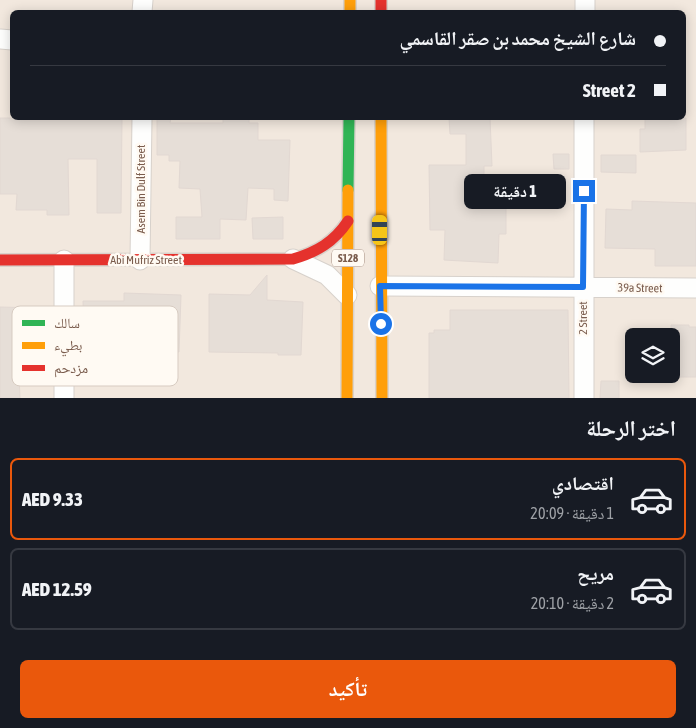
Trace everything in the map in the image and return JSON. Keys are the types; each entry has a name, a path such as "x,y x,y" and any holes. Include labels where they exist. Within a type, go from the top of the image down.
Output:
{"main road":[{"name":"S128","path":"347,398 349,120"},
{"name":"S128","path":"381,120 380,286 382,398"},
{"name":"Abi Mufriz Street","path":"0,260 293,260 312,254 327,246 339,235 348,221"}],"street":[{"name":"Asem Bin Dulf Street","path":"140,260 142,120"},
{"name":"2 Street","path":"584,120 584,398"},
{"path":"64,260 64,306"},
{"name":"Abi Mufriz Street","path":"293,260 327,275 347,295"},
{"name":"39a Street","path":"380,286 696,288"}],"shaded area":[{"path":"0,0 696,0 696,398 0,398"}],"building":[{"path":"0,118 10,118 10,120 122,120 121,213 97,213 97,159 68,159 69,215 47,215 47,210 16,210 17,194 0,194"},
{"path":"157,120 171,120 170,123 223,123 223,120 249,120 249,123 258,123 258,140 290,140 288,201 274,200 274,189 248,188 246,220 220,219 220,239 176,239 176,217 202,217 200,189 179,188 180,161 169,161 169,155 157,155"},
{"path":"449,120 490,120 492,166 484,166 484,208 506,207 506,234 499,234 498,263 444,260 445,230 430,230 429,165 466,165 466,134 450,134"},
{"path":"645,120 686,120 686,150 640,152 640,129 645,129"},
{"path":"553,154 569,154 569,169 554,169"},
{"path":"601,155 636,155 636,173 601,172"},
{"path":"632,201 696,203 696,266 655,266 655,249 605,248 606,209 632,210"},
{"path":"283,217 283,239 253,239 252,218"},
{"path":"267,275 267,300 303,302 301,355 209,352 209,294 250,295"},
{"path":"124,293 181,295 179,352 178,306 83,306 83,301 124,301"},
{"path":"0,307 12,307 12,386 19,386 20,398 0,398"},
{"path":"450,310 568,310 569,398 429,398 429,333 434,333 434,330 450,330"},
{"path":"671,325 696,327 696,377 680,377 680,328 671,328"},
{"path":"601,381 619,381 619,398 600,398"}],"traffic: fast":[{"path":"348,190 349,120"}],"traffic: slow":[{"path":"350,0 350,10"},
{"path":"381,120 382,398"},
{"path":"347,398 348,190"}],"traffic: jam":[{"path":"381,0 381,10"},
{"path":"0,260 293,259 310,253 324,245 337,235 348,221"}],"route":[{"path":"381,324 380,286 583,287 584,191"}]}
